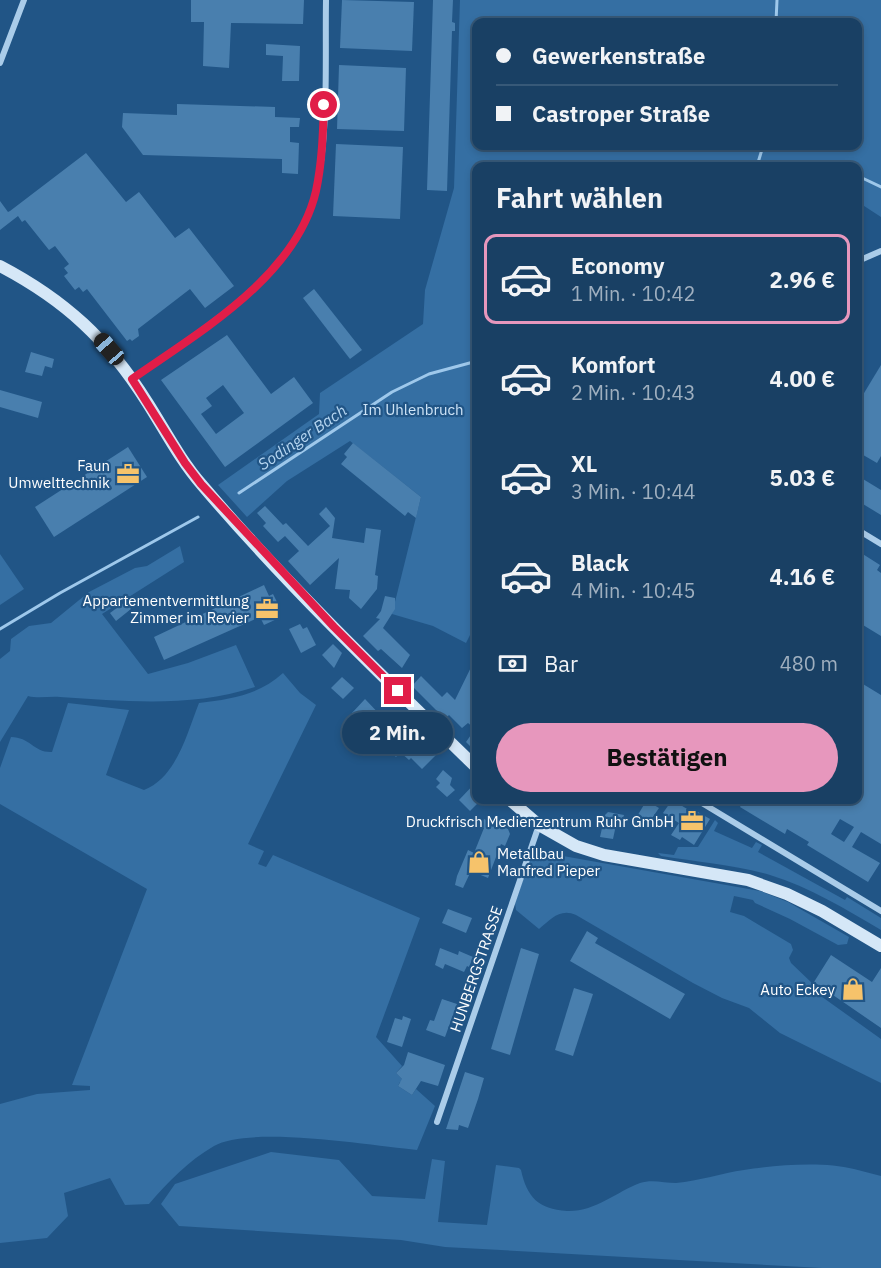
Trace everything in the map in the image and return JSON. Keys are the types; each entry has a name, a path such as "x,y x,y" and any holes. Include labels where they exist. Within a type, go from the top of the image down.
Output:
{"main road":[{"path":"0,266 40,289 78,316 109,349 132,379 185,463 212,497 334,627 472,763"},
{"path":"515,804 561,839 591,852 748,880 787,894 822,911 881,946"}],"street":[{"path":"0,63 24,0"},
{"path":"132,379 256,287 282,260 301,227 316,193 322,147 326,0"},
{"path":"862,259 881,251"},
{"path":"862,532 881,544"},
{"path":"704,804 881,911"},
{"name":"HUNBERGSTRASSE","path":"437,1122 540,825"}],"green space":[{"name":"Im Uhlenbruch","path":"460,0 881,0 881,217 862,205 862,162 472,162 472,631 466,643 433,626 392,614 421,497 350,441 287,481 247,517 218,485 319,414 320,393 423,324 425,290 454,188"},
{"path":"180,546 184,562 102,614 148,674 188,663 236,645 255,687 207,698 158,701 28,696 0,742 0,659 10,651 11,639 29,626 51,623 89,592 135,568 147,566"},
{"path":"0,554 24,589 0,605"},
{"path":"283,673 300,693 316,705 248,844 264,851 258,864 266,867 273,855 420,918 376,1037 402,1066 396,1073 405,1082 404,1084 400,1082 398,1086 412,1095 416,1089 435,1106 417,1150 343,1141 282,1137 231,1140 214,1146 187,1165 149,1204 125,1205 110,1178 64,1193 68,1216 47,1238 0,1243 0,1104 37,1094 90,1090 90,1086 72,1085 147,889 0,804 0,768 11,737 23,739 41,750 52,752 68,703 129,710 106,775 144,790 155,784 173,765 199,703 244,695 264,686"},
{"path":"715,820 718,823 714,831 752,848 756,842 762,845 758,852 845,900 847,897 881,918 881,930 827,899 785,880 743,869 661,856 658,853 674,855 678,847 698,847"},
{"path":"542,852 542,856 561,859 563,856 760,891 788,902 849,937 847,944 838,945 753,900 734,896 730,912 744,916 791,944 793,950 789,958 791,963 813,984 811,989 881,1039 881,1083 780,1033 749,1008 722,998 693,983 576,915 560,914 539,929 516,910 515,903 531,856"},
{"path":"271,1152 339,1160 372,1196 425,1199 432,1159 445,1161 438,1222 487,1225 496,1165 519,1168 535,1200 548,1208 567,1211 596,1205 644,1182 685,1182 736,1171 784,1165 814,1164 842,1167 881,1176 881,1268 822,1268 445,1247 401,1240 179,1226 161,1204 175,1184"}],"building":[{"path":"191,0 304,0 303,24 231,23 229,68 203,66 204,22 191,22"},
{"path":"342,0 414,2 412,51 340,48"},
{"path":"433,0 453,0 452,22 455,23 455,31 452,31 447,191 427,190"},
{"path":"266,44 300,46 299,81 282,81 283,56 266,55"},
{"path":"339,65 406,68 404,131 337,129"},
{"path":"177,104 275,107 275,117 300,118 299,127 290,127 290,142 299,143 298,174 282,173 282,159 143,155 122,127 123,113 177,115"},
{"path":"336,144 403,147 400,219 333,216"},
{"path":"86,153 126,202 139,192 175,238 189,228 234,286 205,308 190,289 138,329 139,336 132,341 130,339 127,341 87,289 83,292 79,287 75,290 64,276 68,273 64,268 69,264 55,246 49,250 25,220 22,222 18,216 0,230 0,201 8,212 10,211"},
{"path":"314,289 362,350 350,359 303,298"},
{"path":"227,335 271,394 294,377 313,403 225,467 161,380","holes":["223,385 244,413 216,434 201,414 212,406 206,398"]},
{"path":"31,352 54,359 52,368 45,366 42,376 25,372"},
{"path":"881,365 881,456 877,463 862,454 862,396"},
{"path":"0,390 42,402 38,418 0,407"},
{"path":"353,443 421,497 416,518 408,512 405,516 341,464 347,457 344,454"},
{"path":"128,447 147,477 54,537 35,507"},
{"path":"862,478 881,490 881,515 862,503"},
{"path":"265,506 283,525 286,523 308,546 330,526 319,514 326,507 335,518 332,538 364,543 366,528 381,530 375,575 378,576 377,589 361,609 349,598 350,590 335,589 339,558 310,585 288,561 299,551 285,536 278,542 263,526 266,523 257,513"},
{"path":"862,554 880,565 877,570 881,573 881,636 862,624"},
{"path":"264,585 269,596 273,594 277,602 272,604 279,618 264,625 260,617 164,660 154,637"},
{"path":"385,596 395,598 395,609 383,628 410,655 402,668 381,649 378,651 363,636 380,619 376,618 381,611"},
{"path":"125,602 131,609 116,621 110,613"},
{"path":"300,624 303,629 307,627 316,645 301,653 289,629"},
{"path":"333,644 342,653 334,668 322,655"},
{"path":"472,665 472,726 468,723 462,728 449,715 445,719 412,686 421,676 442,697 447,692 455,700"},
{"path":"342,677 354,688 343,699 331,688"},
{"path":"862,683 881,695 881,844 861,832 852,847 880,863 868,882 807,845 809,842 787,829 785,834 740,807 742,804 862,804","holes":["840,819 854,827 844,842 831,834"]},
{"path":"365,699 386,721 389,718 420,748 429,739 441,750 422,769 411,758 409,760 400,752 396,757 352,713"},
{"path":"472,733 472,748 466,742"},
{"path":"443,770 452,778 450,785 455,790 447,797 436,787 440,783 436,779"},
{"path":"472,786 472,804 477,804 470,811 459,800"},
{"path":"644,804 652,804 659,808 646,827 637,822 636,818"},
{"name":"Druckfrisch Medienzentrum Ruhr GmbH","path":"669,804 679,804 710,819 694,845 682,837 680,840 671,835 679,823 663,813"},
{"path":"608,812 624,815 621,826 616,825 613,839 600,837 605,815"},
{"name":"Metallbau Manfred Pieper","path":"484,819 508,829 510,834 505,846 501,844 488,878 471,871 463,888 455,885 457,876 468,850 474,853 484,828 481,827"},
{"path":"448,909 472,918 466,933 442,923"},
{"path":"587,931 598,938 595,943 685,994 670,1019 570,961"},
{"path":"440,948 458,955 459,951 473,957 469,967 467,966 464,972 445,964 443,969 435,965"},
{"path":"521,948 539,954 510,1055 491,1049"},
{"name":"Auto Eckey","path":"831,955 872,982 881,968 881,1028 814,982"},
{"path":"574,988 593,994 573,1056 555,1050"},
{"path":"442,999 457,1004 445,1037 426,1030 430,1020 434,1021"},
{"path":"403,1016 411,1019 402,1047 387,1042 395,1018 402,1020"},
{"path":"408,1052 445,1065 438,1086 421,1081 412,1095 398,1086 402,1079 396,1073 404,1065"},
{"path":"465,1072 484,1078 478,1099 468,1128 459,1125 458,1130 446,1129"}],"waterway":[{"name":"Sodinger Bach","path":"776,18 777,0"},
{"name":"Sodinger Bach","path":"758,162 762,150"},
{"path":"862,178 881,187"},
{"name":"Sodinger Bach","path":"239,493 392,392 429,374 472,362"},
{"name":"Sodinger Bach","path":"0,629 198,517"}],"place":[{"name":"Faun Umwelttechnik","path":"128,474"},
{"name":"Appartementvermittlung Zimmer im Revier","path":"267,609"},
{"name":"Druckfrisch Medienzentrum Ruhr GmbH","path":"692,821"},
{"name":"Metallbau Manfred Pieper","path":"479,862"},
{"name":"Auto Eckey","path":"853,989"}],"route":[{"path":"324,105 322,147 316,193 301,227 282,260 256,287 132,379 185,463 201,484 334,627 398,691"}]}
